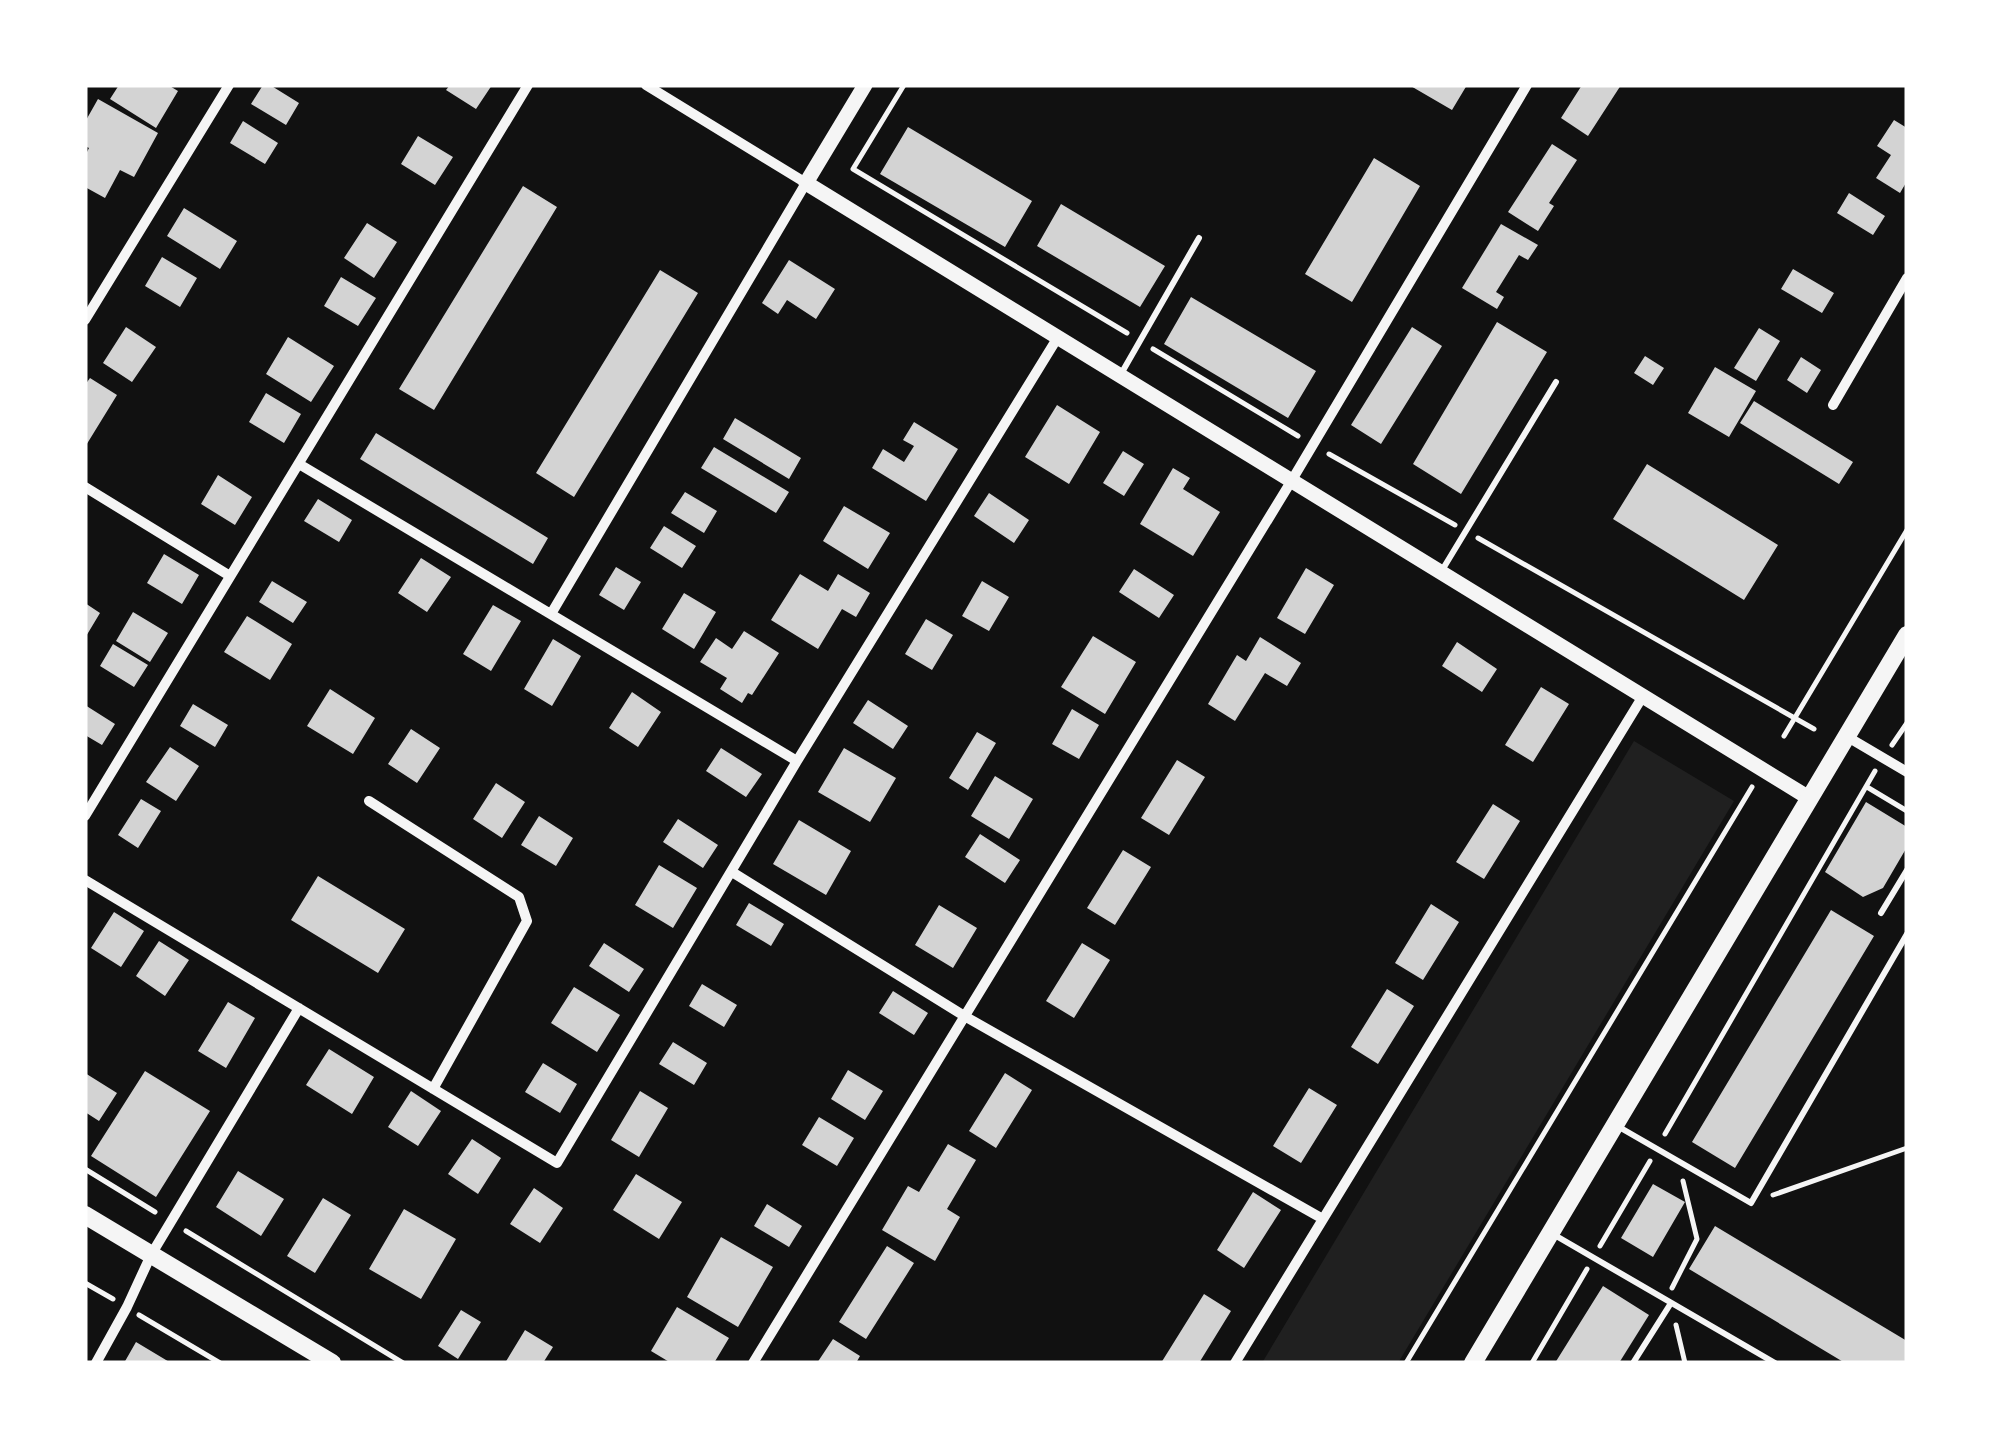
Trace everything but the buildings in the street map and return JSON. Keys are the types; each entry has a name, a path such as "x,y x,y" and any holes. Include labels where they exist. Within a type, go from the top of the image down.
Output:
{"main road":[{"path":"1473,1363 1907,635"},
{"path":"85,1215 332,1363"}],"street":[{"path":"85,320 229,85"},
{"path":"85,816 528,85"},
{"path":"646,85 1809,798"},
{"path":"550,614 865,85"},
{"path":"753,1363 1292,480 1527,85"},
{"path":"1832,406 1907,278"},
{"path":"85,880 557,1163 797,761 1058,337"},
{"path":"298,464 797,761"},
{"path":"85,487 230,576"},
{"path":"1236,1363 1643,696"},
{"path":"1846,736 1907,772"},
{"path":"369,801 520,897 527,921 433,1089"},
{"path":"732,872 966,1018 1323,1219"},
{"path":"96,1363 128,1308 152,1255 299,1008"}],"lane":[{"path":"1120,375 1199,238"},
{"path":"1441,572 1556,382"},
{"path":"1880,913 1907,870"},
{"path":"1614,1124 1751,1203 1907,934"},
{"path":"1550,1232 1776,1363"},
{"path":"1633,1363 1669,1301"}],"path":[{"path":"904,85 853,169 1295,434"},
{"path":"1313,445 1814,728"},
{"path":"1784,736 1907,530"},
{"path":"1532,1363 1872,775"},
{"path":"1866,786 1907,811"},
{"path":"1406,1363 1752,788"},
{"path":"1751,1203 1907,1148"},
{"path":"1678,1160 1697,1239 1669,1301 1685,1363"},
{"path":"85,1169 403,1363"},
{"path":"85,1283 220,1363"}],"shaded area":[{"path":"1634,741 1734,801 1398,1363 1262,1363"}]}
